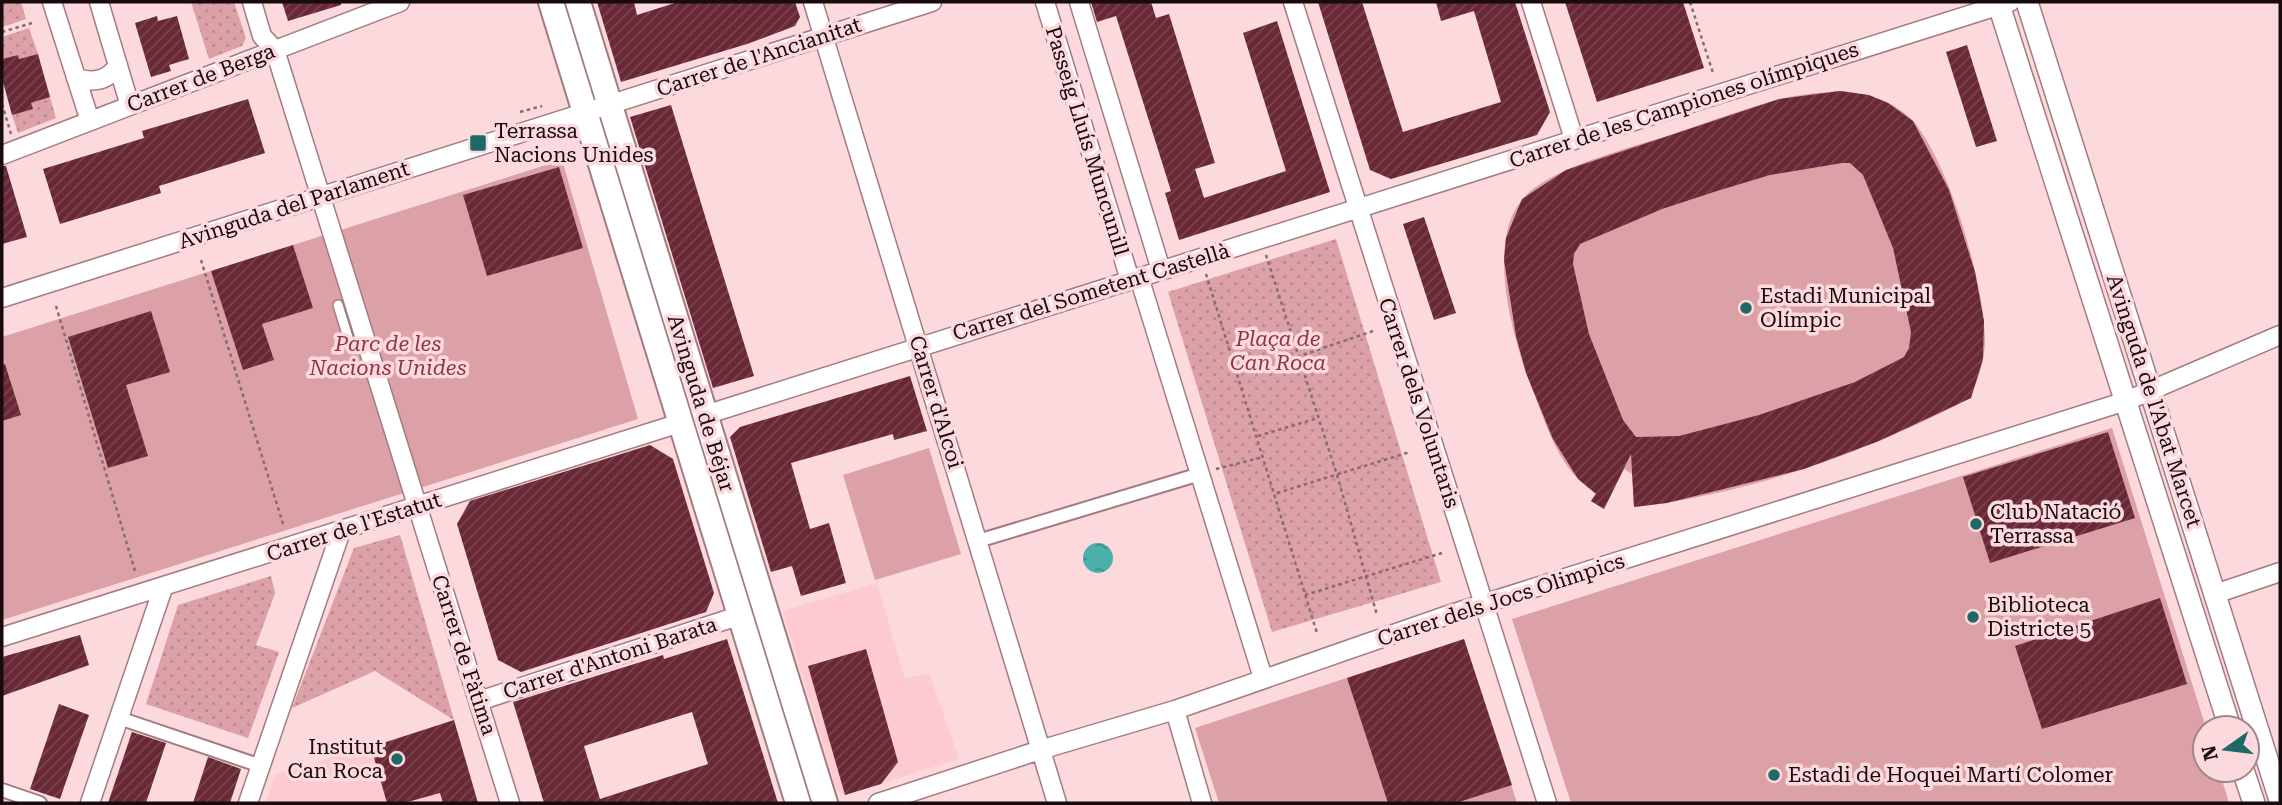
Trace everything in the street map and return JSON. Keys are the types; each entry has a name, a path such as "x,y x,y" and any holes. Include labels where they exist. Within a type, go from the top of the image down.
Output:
{"main road":[{"name":"Avinguda de Béjar","path":"551,2 597,109 705,415 825,803"},
{"name":"Avinguda de Béjar","path":"579,2 597,109 680,423 798,803"},
{"name":"Carrer de l'Estatut","path":"680,423 705,415"}],"street":[{"path":"52,2 90,121"},
{"path":"99,2 130,106"},
{"name":"Carrer de Fàtima","path":"252,2 262,36 275,50 510,803"},
{"name":"Carrer de Berga","path":"7,148 130,106 275,50 375,6 400,2"},
{"name":"Carrer d'Alcoi","path":"813,2 1057,803"},
{"name":"Carrer de l'Ancianitat","path":"597,109 932,2"},
{"name":"Passeig Lluís Muncunill","path":"1045,2 1135,279"},
{"path":"1079,2 1161,270"},
{"name":"Carrer dels Voluntaris","path":"1293,2 1547,803"},
{"path":"1531,2 1574,139"},
{"name":"Avinguda de l'Abat Marcet","path":"2027,2 2280,800"},
{"name":"Carrer de les Campiones olímpiques","path":"1357,209 2003,3"},
{"name":"Avinguda de l'Abat Marcet","path":"2003,3 2226,714"},
{"path":"76,78 88,82 99,80 113,74 118,65"},
{"name":"Avinguda del Parlament","path":"2,298 597,109"},
{"name":"Carrer del Sometent Castellà","path":"705,415 919,345 1357,209"},
{"path":"1135,279 1208,471 1263,678"},
{"name":"Carrer dels Jocs Olimpics","path":"878,803 1040,750 1175,710 1483,605 2126,401 2280,335"},
{"name":"Carrer de l'Estatut","path":"2,637 680,423"},
{"path":"978,541 1208,471"},
{"path":"248,803 341,531"},
{"path":"2215,594 2280,572"},
{"path":"90,803 163,588"},
{"name":"Carrer d'Antoni Barata","path":"479,701 741,615"},
{"path":"1175,710 1202,803"},
{"path":"119,718 261,766"},
{"path":"2248,784 2254,803"},
{"path":"2,790 40,803"}],"lane":[{"path":"338,305 350,344 366,346"}],"path":[{"path":"1690,2 1713,73"},
{"path":"2,32 32,23"},
{"path":"2,104 7,148"},
{"path":"520,112 549,105"},
{"path":"1266,255 1337,475 1377,615"},
{"path":"201,260 283,524"},
{"path":"1206,274 1317,633"},
{"path":"55,306 135,571"},
{"path":"1297,356 1373,331"},
{"path":"1258,436 1318,418"},
{"path":"1275,494 1410,452"},
{"path":"1208,471 1264,457"},
{"path":"1305,594 1442,553"}],"shaded area":[{"path":"877,583 905,679 929,673 959,759 845,795 837,791 783,611"},
{"name":"Institut Can Roca","path":"454,720 478,803 266,803 275,775"}],"green space":[{"path":"2,2 21,2 26,19 2,27"},
{"path":"191,2 234,2 246,38 242,46 209,59"},
{"path":"29,28 38,54 19,59 18,55 2,59 2,37"},
{"name":"Estadi Municipal Olímpic","path":"1840,91 1880,99 1906,114 1927,140 1940,165 1962,225 1979,287 1985,339 1980,372 1973,391 1940,371 1961,403 1843,455 1802,470 1718,493 1634,507 1632,474 1624,469 1604,509 1591,501 1597,491 1584,484 1573,473 1555,446 1517,343 1506,292 1504,266 1505,241 1511,219 1521,201 1550,178 1593,160 1777,100"},
{"path":"50,97 56,118 18,133 12,115 31,103"},
{"name":"Parc de les Nacions Unides","path":"562,160 638,419 2,620 2,337"},
{"name":"Plaça de Can Roca","path":"1336,239 1441,582 1272,632 1168,292"},
{"name":"Club Natació Terrassa","path":"2112,428 2202,714 2191,714 2191,784 2223,784 2229,803 1571,803 1512,619"},
{"path":"929,448 961,554 875,580 843,475"},
{"path":"400,535 454,720 375,671 292,708 354,548"},
{"path":"271,576 275,593 256,645 279,652 248,738 146,704 178,605"},
{"path":"1464,639 1517,803 1219,803 1195,728"}],"water":[{"path":"1098,543 1108,548 1113,558 1108,568 1098,573 1088,568 1083,558 1088,548"}],"building":[{"path":"282,2 341,2 341,5 288,21"},
{"path":"597,2 634,2 637,15 678,2 795,2 800,17 795,26 747,44 621,82"},
{"path":"1091,2 1151,2 1156,18 1169,14 1215,163 1195,169 1204,198 1286,171 1243,33 1277,21 1330,192 1179,240 1165,193 1171,191 1116,16 1097,22"},
{"path":"1318,2 1362,2 1403,132 1501,102 1474,11 1441,21 1436,2 1515,2 1550,112 1537,135 1391,179 1370,170"},
{"path":"1565,2 1683,2 1704,68 1597,102"},
{"path":"157,16 158,21 177,16 189,59 169,65 171,71 151,77 135,23"},
{"path":"1967,45 1997,141 1976,147 1946,52"},
{"path":"38,54 50,97 31,103 33,109 12,115 2,78 2,59 18,55 19,59"},
{"path":"1840,91 1869,95 1888,103 1913,121 1949,190 1975,272 1984,321 1983,359 1971,398 1879,441 1804,469 1667,503 1634,507 1631,454 1604,509 1591,501 1596,494 1578,479 1553,439 1526,373 1516,336 1504,260 1506,238 1522,199 1566,170 1779,99","holes":["1850,163 1863,175 1893,248 1911,332 1909,348 1904,357 1855,382 1759,415 1679,436 1636,437 1623,420 1589,334 1573,264 1574,254 1580,244 1662,209 1770,175"]},
{"path":"248,99 265,153 159,186 161,193 60,224 43,169 144,138 142,131"},
{"path":"671,105 754,376 713,388 630,117"},
{"path":"2,166 6,166 27,237 2,244"},
{"path":"559,167 583,248 487,276 463,195"},
{"path":"1424,217 1456,313 1434,320 1403,224"},
{"path":"293,245 313,308 262,324 274,360 243,370 211,271"},
{"path":"151,311 170,372 126,385 148,456 108,468 68,337"},
{"path":"5,364 21,415 2,421 2,365"},
{"path":"910,376 927,431 894,440 893,434 791,463 810,529 829,523 846,583 801,596 792,566 771,572 730,437 740,427"},
{"path":"2108,432 2135,518 1990,563 1963,477"},
{"path":"650,445 673,459 714,593 706,612 521,672 498,660 457,524 470,501"},
{"path":"2160,598 2187,684 2042,729 2015,646"},
{"path":"80,635 89,665 2,696 2,657"},
{"path":"727,639 778,803 544,803 513,702 663,655 664,659","holes":["692,712 708,764 600,799 584,746"]},
{"path":"1464,639 1512,785 1456,803 1388,803 1347,678"},
{"path":"866,649 898,762 881,784 845,795 808,666"},
{"path":"59,704 89,715 60,799 30,789"},
{"path":"454,720 478,803 443,803 440,793 404,803 387,803 371,747"},
{"path":"132,732 166,743 146,803 108,803"},
{"path":"208,757 241,769 230,803 193,803"}],"place":[{"name":"Terrassa Nacions Unides","path":"478,143"},
{"name":"Estadi Municipal Olímpic","path":"1746,308"},
{"name":"Club Natació Terrassa","path":"1976,524"},
{"name":"Biblioteca Districte 5","path":"1973,617"},
{"name":"Institut Can Roca","path":"397,759"},
{"name":"Estadi de Hoquei Martí Colomer","path":"1774,775"}]}
